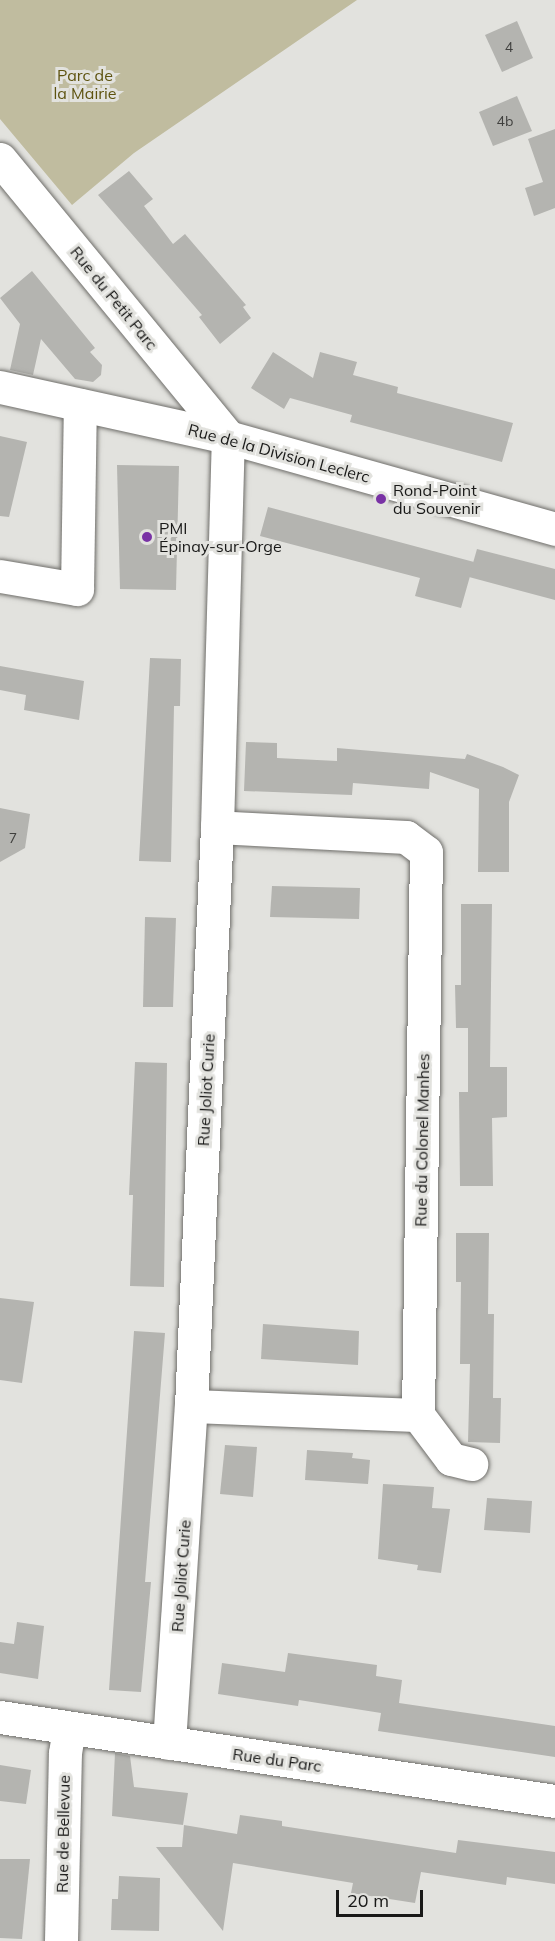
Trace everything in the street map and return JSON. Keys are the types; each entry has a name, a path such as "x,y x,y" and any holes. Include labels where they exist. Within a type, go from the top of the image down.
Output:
{"street":[{"name":"Rue du Petit Parc","path":"0,159 228,437"},
{"name":"Rue de la Division Leclerc","path":"0,387 228,437 555,528"},
{"path":"0,576 77,589 80,405"},
{"name":"Rue Joliot Curie","path":"169,1743 191,1406 218,827 228,437"},
{"name":"Rue du Colonel Manhes","path":"218,827 405,837 426,852 418,1415"},
{"path":"191,1406 418,1415 451,1459 471,1464"},
{"name":"Rue du Parc","path":"0,1717 555,1801"},
{"name":"Rue de Bellevue","path":"61,1941 65,1754 69,1728"}],"green space":[{"name":"Parc de la Mairie","path":"0,0 357,0 134,153 72,205 0,119"}],"building":[{"path":"517,21 533,58 502,72 485,35"},
{"path":"517,96 532,131 493,146 479,112"},
{"path":"555,129 555,208 534,216 525,188 543,182 528,139"},
{"path":"129,171 153,199 144,206 173,244 185,234 246,305 243,307 251,318 220,344 199,317 202,315 98,195"},
{"path":"32,271 95,348 90,352 102,365 101,375 93,382 75,379 41,339 33,375 10,370 20,324 0,298"},
{"path":"273,352 313,378 320,352 357,362 353,375 398,387 397,393 513,423 502,462 350,422 352,415 290,398 284,409 251,388"},
{"path":"0,436 27,442 9,517 0,516"},
{"path":"117,465 179,466 176,590 120,589"},
{"path":"268,507 474,562 461,608 415,596 420,578 260,536"},
{"path":"477,549 555,569 555,600 469,577"},
{"path":"150,658 181,659 180,706 174,706 171,862 139,861"},
{"path":"0,666 84,681 79,720 24,710 26,695 0,690"},
{"path":"246,742 277,743 277,758 337,761 337,748 465,759 467,754 503,767 519,775 509,802 509,872 478,872 479,789 430,772 429,789 353,783 352,795 244,791"},
{"path":"0,808 30,814 25,848 0,862"},
{"path":"272,886 360,888 359,919 270,917"},
{"path":"461,904 492,904 490,1067 507,1067 507,1117 492,1118 493,1186 460,1186 459,1092 468,1092 468,1028 456,1028 455,985 461,985"},
{"path":"145,917 176,918 173,1007 143,1007"},
{"path":"135,1062 167,1063 164,1287 130,1286 133,1195 129,1195"},
{"path":"456,1233 489,1233 488,1314 494,1314 493,1398 501,1398 500,1443 468,1442 470,1364 460,1364 461,1282 456,1282"},
{"path":"0,1298 34,1302 22,1383 0,1380"},
{"path":"263,1324 359,1331 358,1365 261,1359"},
{"path":"134,1331 165,1333 145,1582 151,1582 141,1692 109,1690"},
{"path":"225,1445 257,1447 253,1497 220,1494"},
{"path":"307,1450 353,1453 352,1458 370,1460 368,1484 305,1480"},
{"path":"383,1484 434,1487 432,1508 450,1509 441,1573 417,1570 418,1565 378,1559"},
{"path":"487,1498 532,1501 530,1533 484,1530"},
{"path":"17,1622 44,1626 38,1679 0,1673 0,1642 14,1644"},
{"path":"288,1653 377,1665 376,1676 402,1680 399,1703 555,1726 555,1757 378,1731 381,1713 299,1700 298,1706 218,1694 222,1663 285,1672"},
{"path":"115,1753 130,1756 134,1787 188,1793 183,1825 112,1816"},
{"path":"0,1765 31,1770 26,1804 0,1801"},
{"path":"240,1815 282,1821 282,1826 456,1853 458,1840 555,1852 555,1884 507,1877 506,1885 421,1872 415,1903 351,1893 353,1883 233,1863 223,1931 156,1847 182,1847 184,1825 237,1834"},
{"path":"0,1859 30,1859 22,1939 0,1938"},
{"path":"119,1876 160,1878 159,1931 111,1930 112,1899 118,1899"}],"place":[{"name":"Rond-Point du Souvenir","path":"381,499"},
{"name":"PMI Épinay-sur-Orge","path":"147,537"}]}
